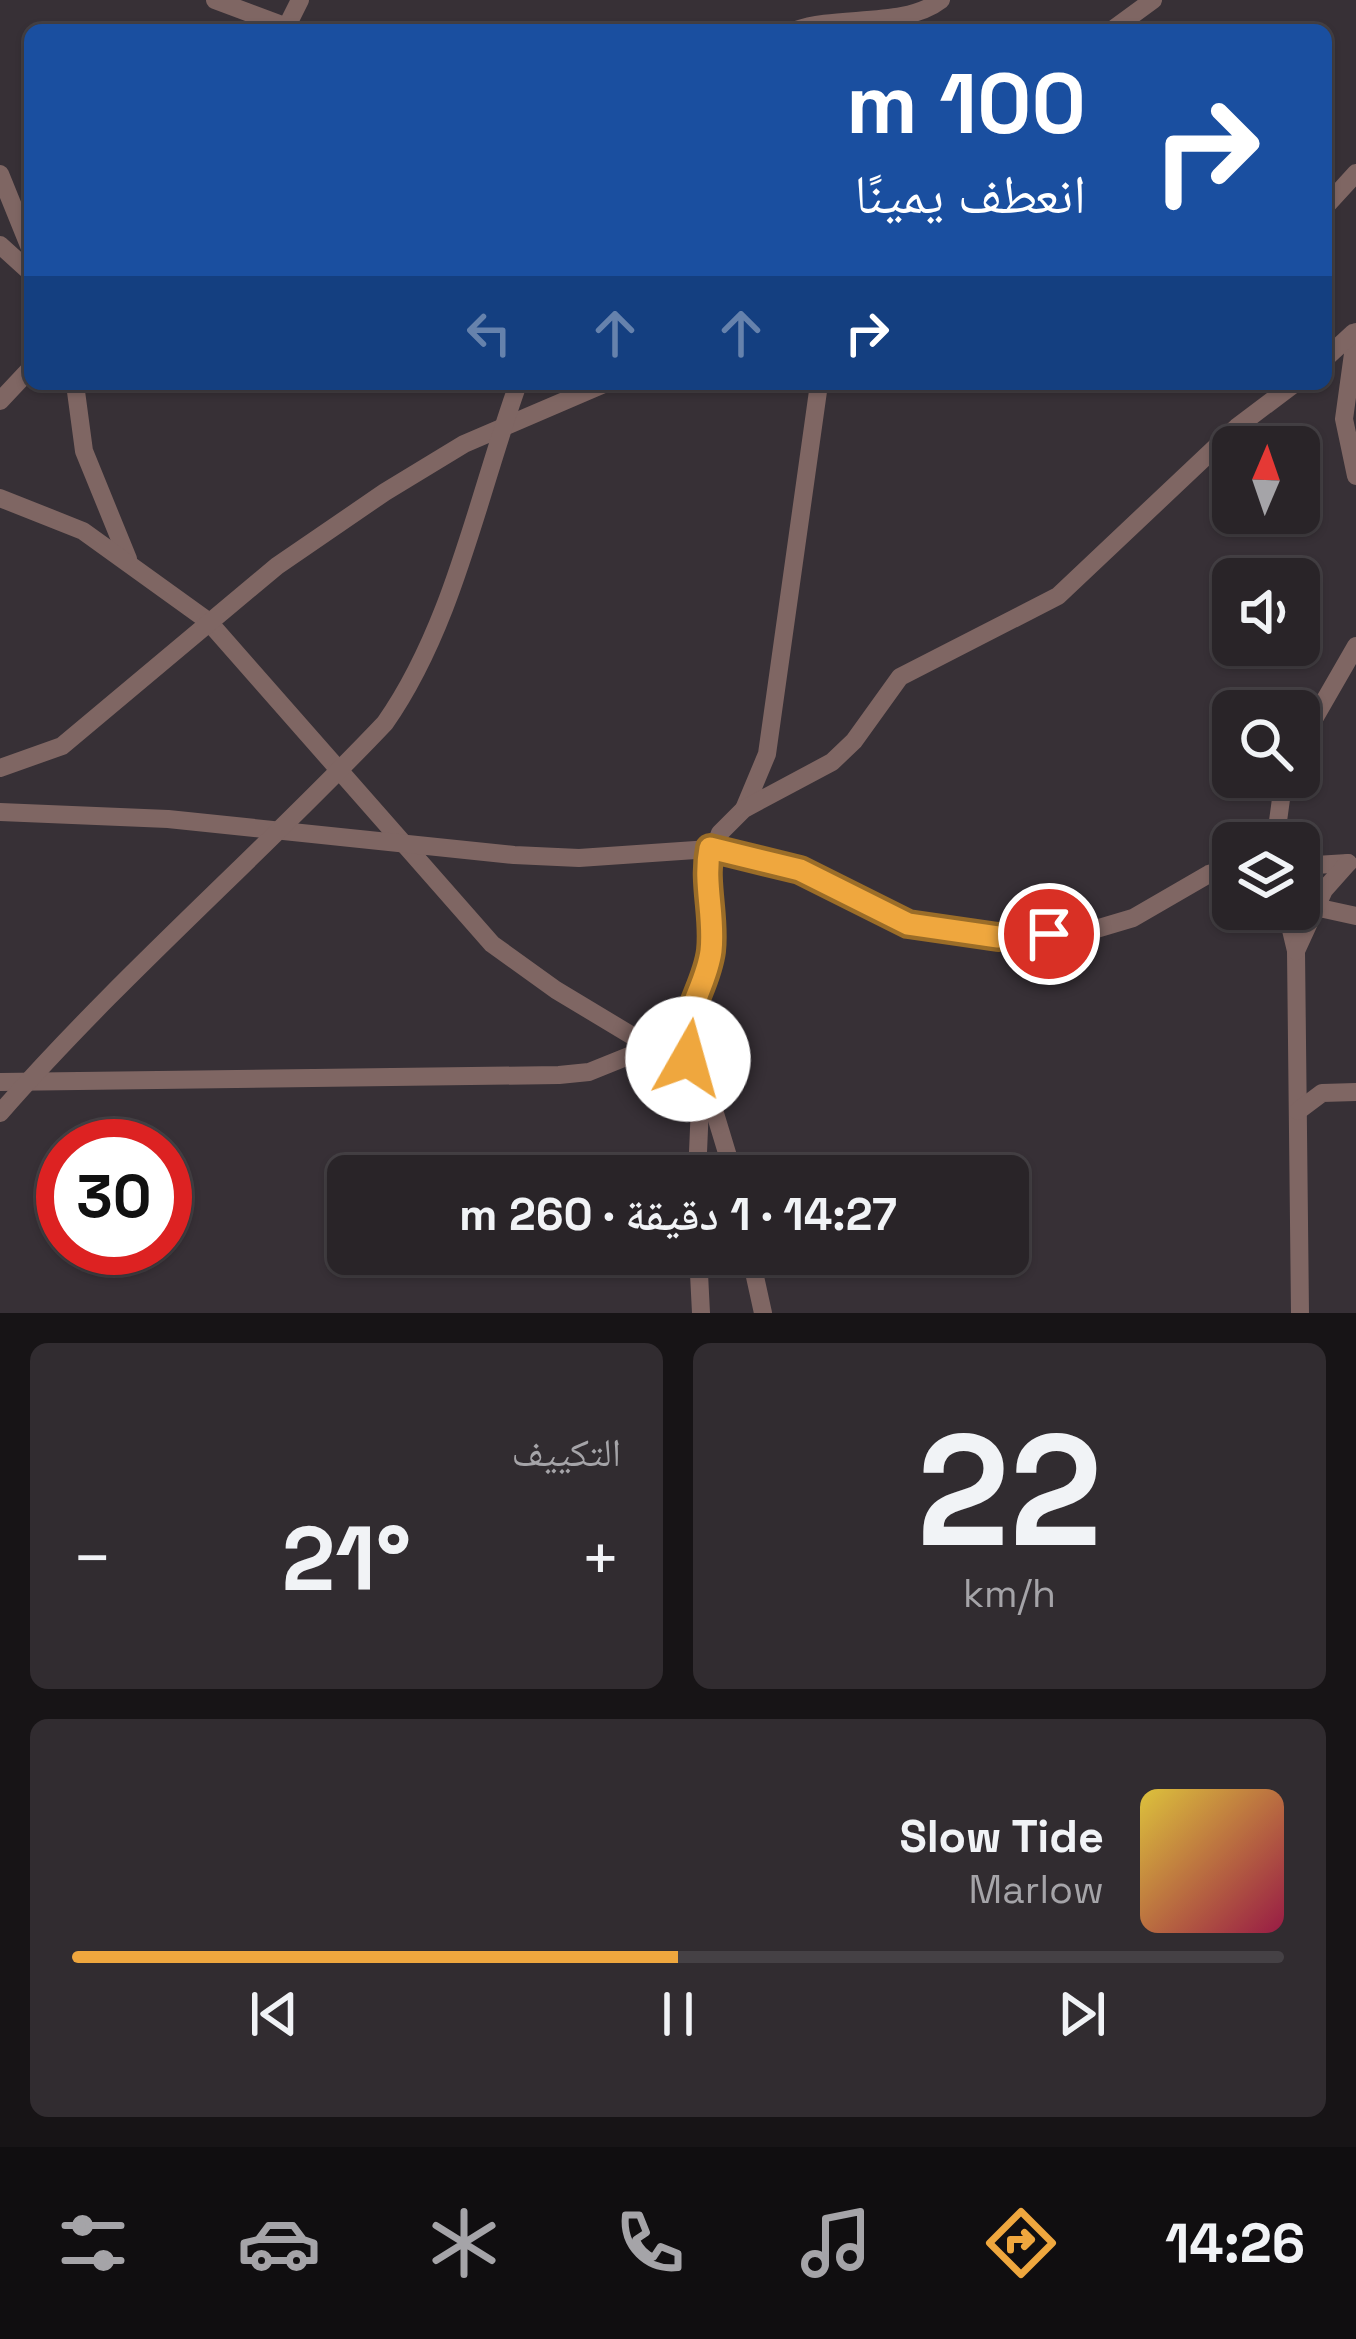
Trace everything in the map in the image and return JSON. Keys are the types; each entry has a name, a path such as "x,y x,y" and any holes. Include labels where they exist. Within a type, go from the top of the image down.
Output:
{"street":[{"path":"214,0 276,24"},
{"path":"866,24 923,10 940,0"},
{"path":"1120,24 1153,0"},
{"path":"1332,199 1356,173"},
{"path":"0,174 24,233"},
{"path":"0,245 24,267"},
{"path":"1332,353 1356,331"},
{"path":"1356,331 1344,419 1356,476"},
{"path":"0,401 24,375"},
{"path":"76,390 84,451 128,559"},
{"path":"0,1113 83,1019 128,982 385,723 404,691 461,556 516,390"},
{"path":"0,768 62,746 208,621 341,520 446,454 589,390"},
{"path":"698,1155 700,1105 684,1040 711,950 706,881 710,848 744,809 767,754 818,390"},
{"path":"744,809 832,762 854,741 900,677 1058,596 1237,427 1286,390"},
{"path":"0,498 45,512 128,559 208,621 492,944 556,990 656,1045 694,1072 714,1110 728,1155"},
{"path":"1320,709 1356,646"},
{"path":"0,812 403,839 579,858 710,848 800,870 908,924 998,937 1096,929 1133,918 1212,873"},
{"path":"1320,864 1352,861"},
{"path":"1320,902 1352,861"},
{"path":"1320,909 1356,916"},
{"path":"1291,930 1296,951 1300,1313"},
{"path":"1296,951 1305,930"},
{"path":"0,1082 559,1075 589,1072 656,1045"},
{"path":"1298,1111 1322,1093 1356,1092"},
{"path":"699,1275 701,1313"},
{"path":"755,1275 763,1313"}],"route":[{"path":"688,1059 687,1020 711,950 706,881 710,848 800,870 908,924 998,937 1049,934"}]}
